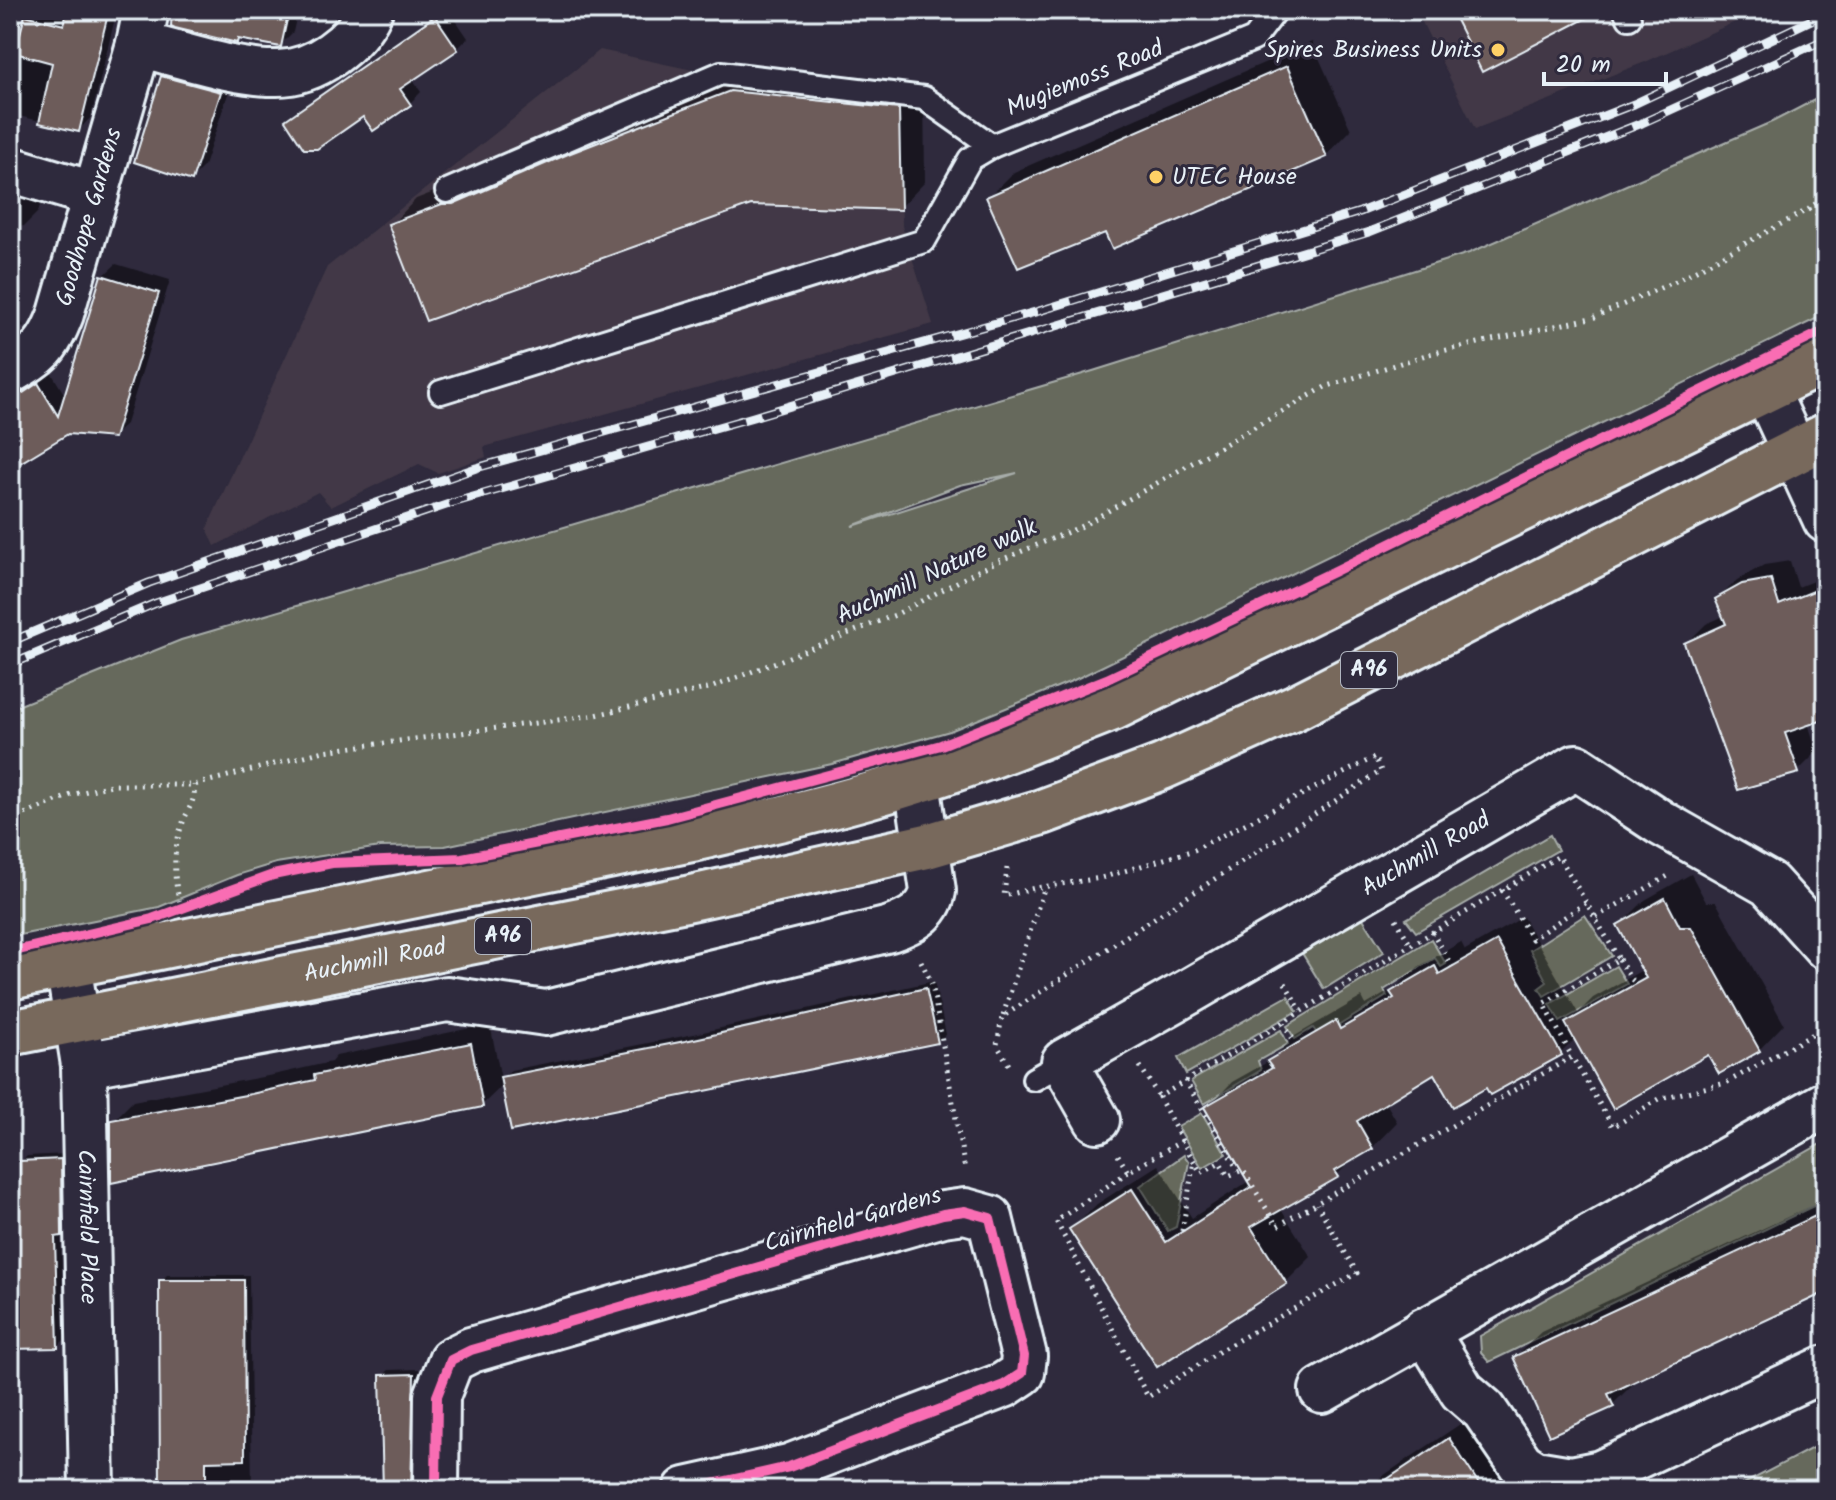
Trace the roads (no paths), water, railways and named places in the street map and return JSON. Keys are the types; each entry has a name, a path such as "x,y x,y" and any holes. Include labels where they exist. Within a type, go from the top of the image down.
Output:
{"main road":[{"name":"A96","path":"10,977 692,839 790,817 917,782 1113,708 1826,360"},
{"name":"Auchmill Road","path":"10,1033 691,898 927,846 1042,812 1114,787 1236,734 1359,675 1810,445"}],"street":[{"name":"Goodhope Gardens","path":"10,371 36,356 47,345 54,331 96,195 142,27 241,68 292,72 327,58 348,41 364,23 370,10"},
{"path":"10,169 96,195"},
{"path":"1766,390 1810,445 1826,520"},
{"name":"Auchmill Road","path":"1097,1120 1049,1070 1576,767 1661,823 1769,884 1826,947"},
{"name":"Auchmill Road","path":"84,1065 447,999 546,1013 876,933 906,923 931,900 933,891 917,782"},
{"name":"Cairnfield Place","path":"68,964 84,1065 92,1490"},
{"path":"1322,1390 1826,1104"},
{"name":"Cairnfield Gardens","path":"436,1490 437,1396 451,1360 471,1350 943,1214 965,1211 990,1218 1024,1356 1022,1373 1004,1385 789,1467 686,1490"},
{"path":"1425,1330 1462,1391 1484,1410 1521,1464 1535,1473 1571,1479 1601,1473 1826,1368"}],"lane":[{"name":"Mugiemoss Road","path":"441,392 924,241 970,159 992,146 1254,39 1276,10"},
{"path":"447,191 721,73 924,98 992,146"}],"railway":[{"path":"10,642 149,583 476,468 1039,311 1360,212 1634,104 1826,13"},
{"path":"10,665 156,603 452,503 753,417 1369,232 1642,123 1826,39"}],"place":[{"name":"Spires Business Units","path":"1498,50"},
{"name":"UTEC House","path":"1156,177"}]}
